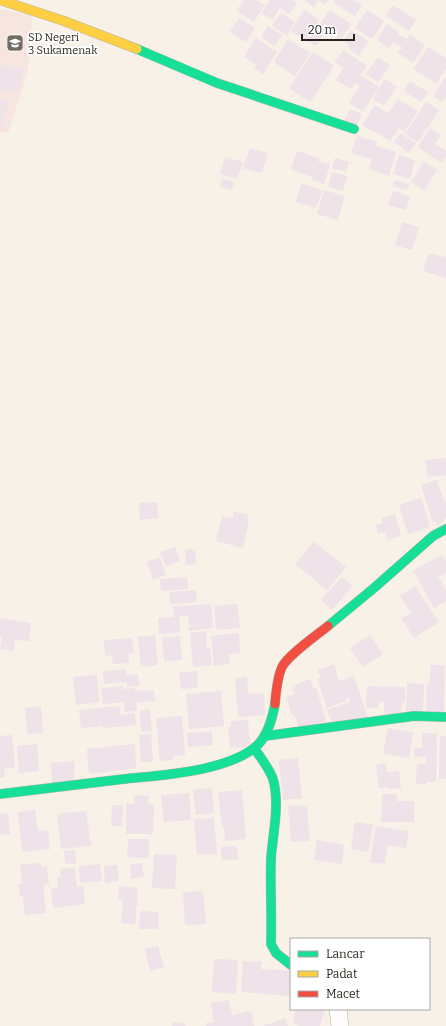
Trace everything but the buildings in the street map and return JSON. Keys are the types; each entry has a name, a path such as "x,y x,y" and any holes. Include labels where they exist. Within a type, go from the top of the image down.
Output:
{"street":[{"path":"0,0 119,40 217,83 354,129"},
{"path":"0,794 192,771 238,758 254,748 265,736 274,714 278,681 282,667 288,659 374,588 433,536 446,528"},
{"path":"265,736 409,717 446,717"},
{"path":"254,748 270,771 275,795 271,868 271,944 276,953 290,964"},
{"path":"338,1010 340,1026"}],"shaded area":[{"name":"SD Negeri 3 Sukamenak","path":"0,9 32,15 28,71 8,133 0,132"}],"traffic: fast":[{"path":"137,49 217,83 354,129"},
{"path":"328,626 433,536 446,529"},
{"path":"0,794 173,774 208,768 225,763 240,757 258,745 268,729 275,704"},
{"path":"265,736 414,716 446,717"},
{"path":"254,748 265,763 273,779 276,798 271,858 271,944 276,953 290,964"}],"traffic: slow":[{"path":"0,0 64,21 137,49"}],"traffic: jam":[{"path":"275,704 279,676 285,662 296,651 328,626"}],"place":[{"name":"SD Negeri 3 Sukamenak","path":"15,43"}]}
